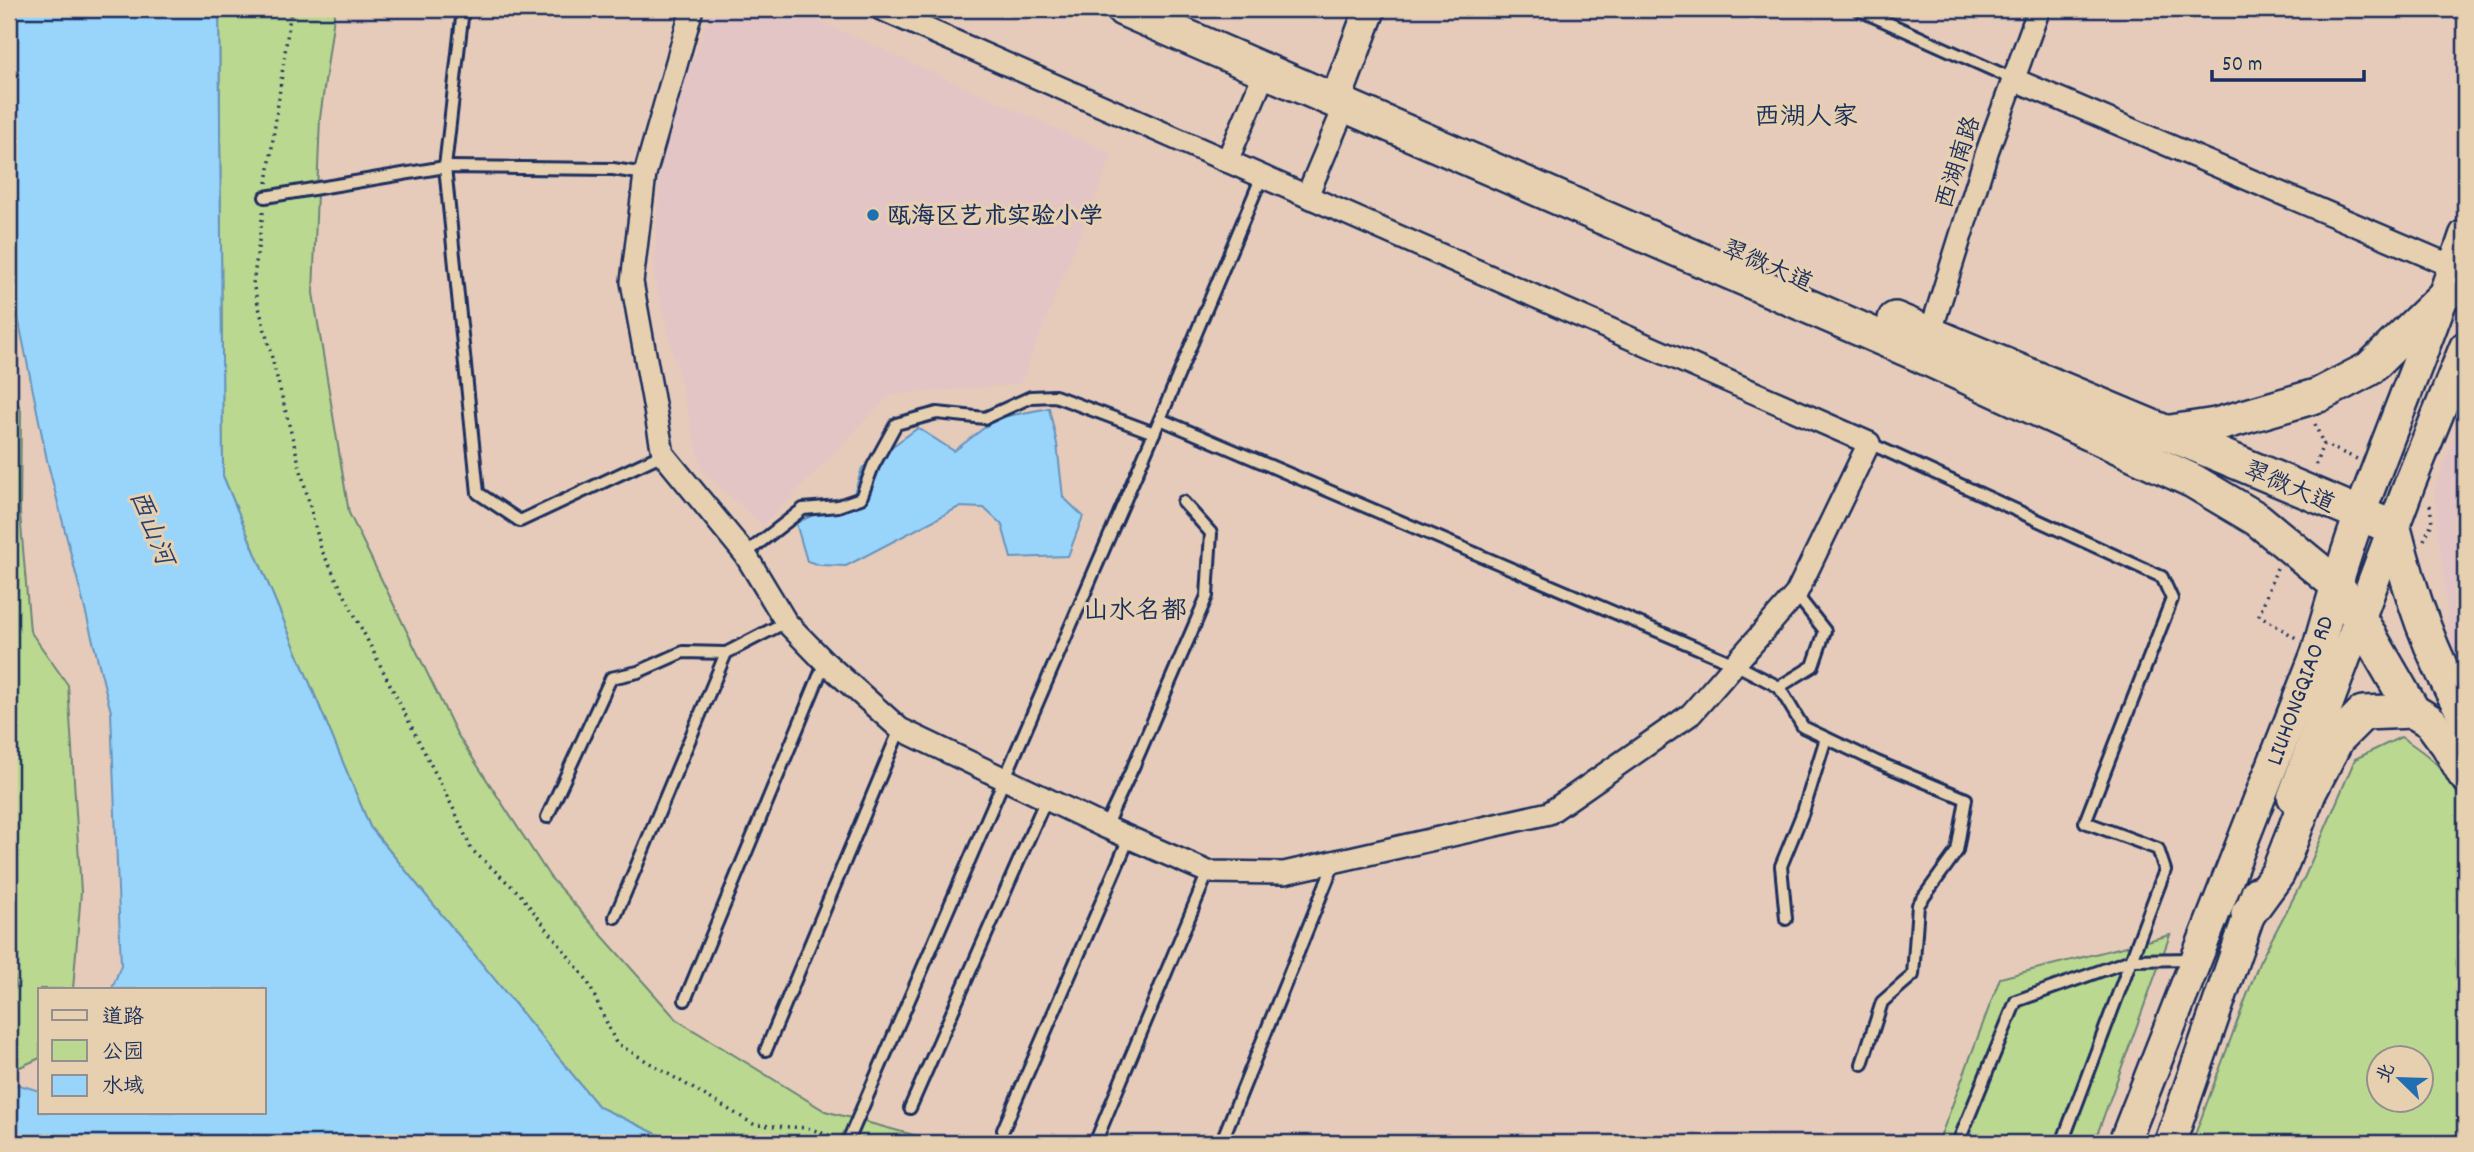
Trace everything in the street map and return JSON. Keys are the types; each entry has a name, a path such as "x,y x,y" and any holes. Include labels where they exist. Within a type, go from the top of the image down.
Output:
{"main road":[{"name":"翠微大道","path":"1123,9 1265,72 1340,96 1930,334 2394,528"},
{"name":"翠微大道","path":"1180,9 1340,96 1911,351 2204,487 2257,519 2336,584 2361,621 2413,711 2431,722 2465,775"},
{"path":"1340,96 1370,9"},
{"name":"LIUHONGQIAO RD","path":"2124,1143 2317,652 2360,514 2465,235"},
{"path":"2164,433 2216,425 2319,395 2369,369 2450,280"},
{"name":"LIUHONGQIAO RD","path":"2170,1143 2248,914 2465,347"},
{"path":"2394,528 2424,631 2464,712"},
{"path":"2248,914 2278,873 2309,793 2337,739 2363,713 2413,711"}],"street":[{"path":"692,9 645,174 632,282 663,454 745,554 786,622 825,662 900,729 1105,827 1208,872 1284,873 1549,813 1691,714 1796,594 1869,443 881,9"},
{"name":"西湖南路","path":"1930,334 1987,152 2039,9"},
{"path":"1227,161 1265,72"},
{"path":"2013,79 2450,280"},
{"path":"1307,196 1340,96"}],"lane":[{"path":"463,9 444,167 478,493 520,521 663,454"},
{"path":"1857,9 2013,79"},
{"path":"265,197 444,167 613,169 645,174"},
{"path":"848,1142 1262,176"},
{"path":"745,554 803,509 838,506 861,498 873,466 896,424 937,413 985,418 1031,397 1055,396 1154,433"},
{"path":"1160,419 1735,664 1779,687 1803,727 1966,799 1957,851 1918,905 1913,975 1882,1002 1862,1064"},
{"path":"1869,443 2162,577 2172,599 2085,822 2158,849 2165,870 2062,1143"},
{"path":"1105,827 1207,596 1211,533 1183,502"},
{"path":"1779,687 1814,666 1825,631 1796,594"},
{"path":"547,817 611,678 638,672 683,652 726,653 786,622"},
{"path":"615,917 726,653"},
{"path":"685,1000 825,662"},
{"path":"766,1050 900,729"},
{"path":"1786,919 1781,866 1803,812 1826,738"},
{"path":"910,1108 1046,799"},
{"path":"1003,1130 1129,838"},
{"path":"1221,1143 1335,861"},
{"path":"1095,1143 1208,872"},
{"path":"1958,1143 2016,1001 2131,960 2195,959"}],"path":[{"path":"292,9 253,284 321,549 456,814 471,849 519,893 587,980 616,1043 755,1125 808,1128 848,1142"}],"shaded area":[{"name":"瓯海区艺术实验小学","path":"711,9 793,9 1113,154 1020,384 890,395 763,526 702,471 654,276 660,148"},
{"path":"2465,407 2465,697 2454,677 2434,489"}],"green space":[{"path":"219,9 335,9 320,118 313,293 349,513 457,734 550,877 677,1020 825,1111 943,1143 676,1143 599,1107 370,827 223,476"},
{"path":"9,382 21,411 20,513 30,631 68,685 81,892 73,988 38,988 38,1059 9,1072 9,995 16,987 9,948"},
{"path":"2401,737 2423,752 2452,784 2465,807 2465,1143 2192,1143 2259,963 2305,876 2355,759"},
{"path":"2170,935 2094,1143 1938,1143 2000,978"}],"water":[{"name":"西山河","path":"9,9 219,9 223,476 370,827 599,1107 676,1143 9,1143 9,1082 38,1090 38,1114 266,1114 266,988 112,988 121,965 111,712 47,460 9,273"},
{"path":"1049,408 1057,444 1063,497 1083,516 1068,556 1011,558 1002,525 984,508 959,507 846,566 820,565 807,561 796,523 853,497 862,468 918,428 954,451 997,418"}],"place":[{"name":"瓯海区艺术实验小学","path":"873,215"}],"district":[{"name":"西湖人家","path":"1806,115"},
{"name":"山水名都","path":"1135,609"}]}
